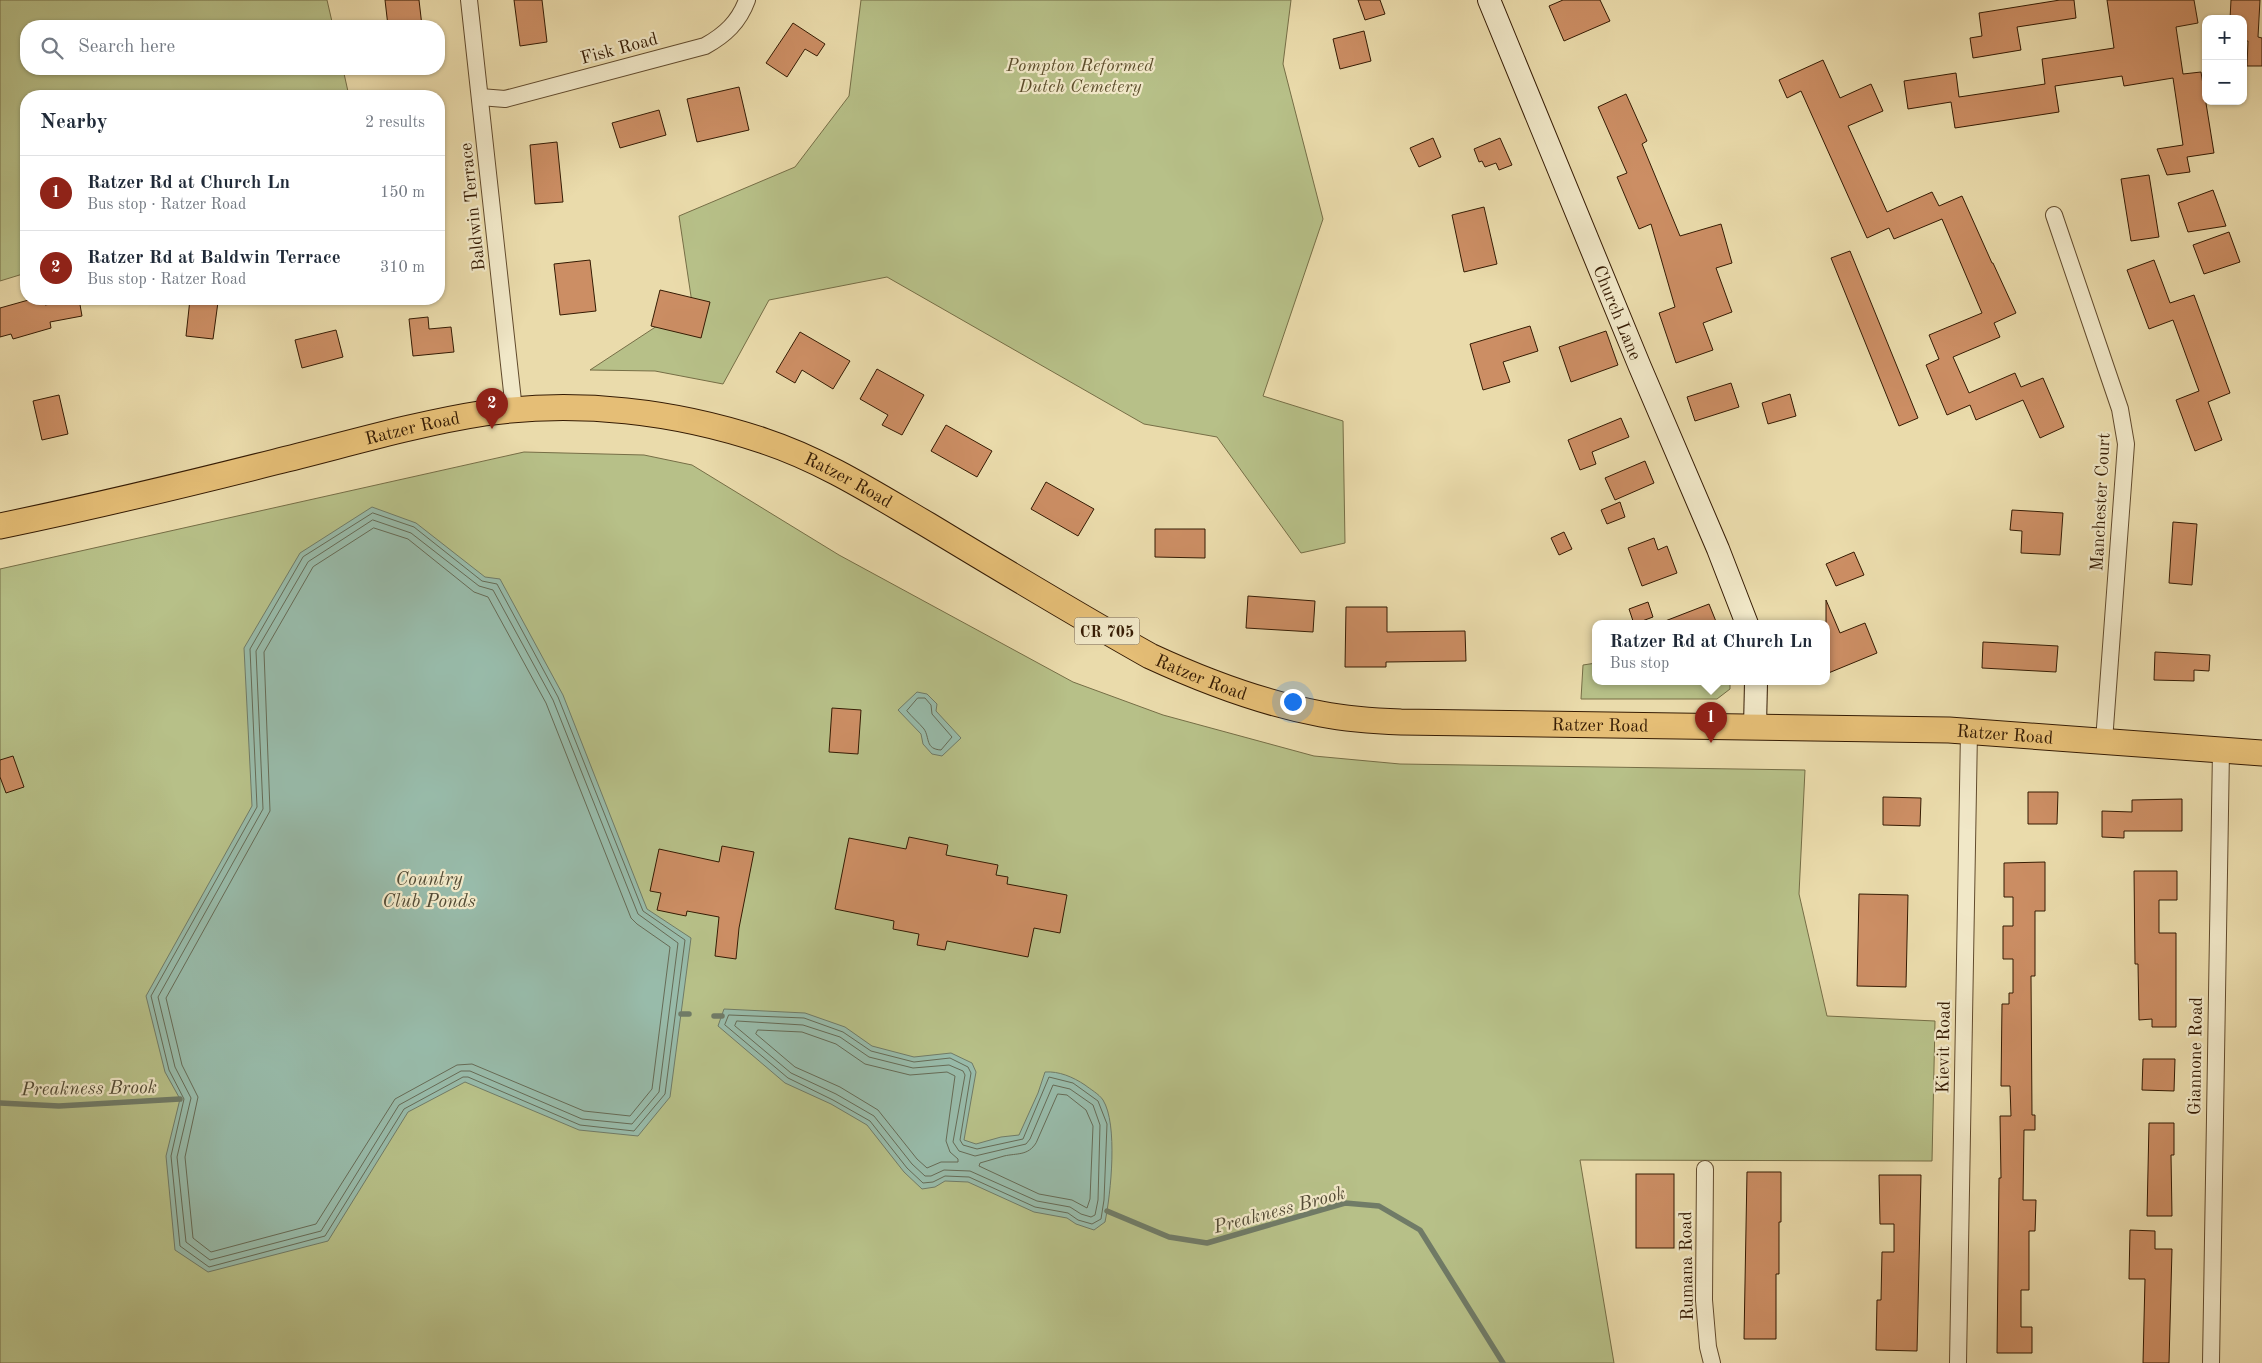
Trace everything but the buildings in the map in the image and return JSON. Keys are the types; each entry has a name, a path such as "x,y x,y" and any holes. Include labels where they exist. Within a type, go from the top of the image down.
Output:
{"main road":[{"name":"Ratzer Road","path":"0,526 193,483 439,422 514,410 577,408 650,413 698,422 765,441 840,474 1150,656 1188,674 1290,708 1322,715 1401,722 1969,731 2262,753"}],"street":[{"name":"Baldwin Terrace","path":"469,0 514,410"},
{"name":"Fisk Road","path":"480,97 505,99 705,46 720,38 733,25 747,0"},
{"name":"Church Lane","path":"1489,0 1745,620"},
{"name":"Manchester Court","path":"2054,214 2120,409 2126,444 2104,742"},
{"path":"1755,727 1756,685"},
{"name":"Kievit Road","path":"1958,1363 1969,731"},
{"name":"Giannone Road","path":"2211,1363 2221,750"},
{"name":"Rumana Road","path":"1705,1169 1704,1300 1708,1347 1712,1363"}],"green space":[{"path":"0,0 327,0 332,20 20,20 20,75 344,75 348,90 20,90 20,275 0,281"},
{"name":"Pompton Reformed Dutch Cemetery","path":"861,0 1291,0 1283,64 1323,219 1263,396 1343,421 1345,543 1301,553 1217,437 1144,424 887,277 769,300 723,384 655,371 590,370 692,303 679,216 795,167 849,96"},
{"path":"524,452 644,455 692,465 839,555 1073,682 1163,715 1314,756 1400,764 1805,770 1799,894 1827,1016 1935,1021 1932,1161 1580,1160 1614,1363 0,1363 0,569"},
{"path":"1592,664 1592,685 1730,685 1730,689 1717,699 1581,699 1583,665"}],"water":[{"name":"Country Club Ponds","path":"372,507 416,523 485,577 500,579 563,695 647,909 691,938 670,1097 638,1136 579,1130 465,1082 408,1112 328,1241 208,1272 175,1250 166,1156 180,1099 165,1072 146,996 252,806 244,648 300,553"},
{"path":"917,692 927,694 937,704 936,711 961,738 942,756 932,754 923,744 921,734 898,710"},
{"path":"724,1009 805,1013 845,1027 872,1046 914,1057 951,1053 972,1063 976,1072 964,1140 976,1144 1001,1137 1019,1135 1038,1093 1045,1072 1061,1074 1080,1082 1103,1100 1108,1111 1112,1159 1105,1222 1094,1230 1076,1224 1067,1218 1034,1212 968,1182 945,1181 935,1187 922,1189 904,1172 867,1125 831,1104 785,1083 718,1026"}],"waterway":[{"name":"Preakness Brook","path":"681,1014 689,1014"},
{"name":"Preakness Brook","path":"714,1016 722,1016"},
{"name":"Preakness Brook","path":"0,1103 59,1106 180,1099"},
{"name":"Preakness Brook","path":"1107,1211 1169,1237 1207,1243 1345,1203 1379,1206 1420,1230 1503,1363"}],"place":[{"name":"Ratzer Rd at Baldwin Terrace","path":"492,429"},
{"name":"Ratzer Rd at Church Ln","path":"1711,743"}]}
